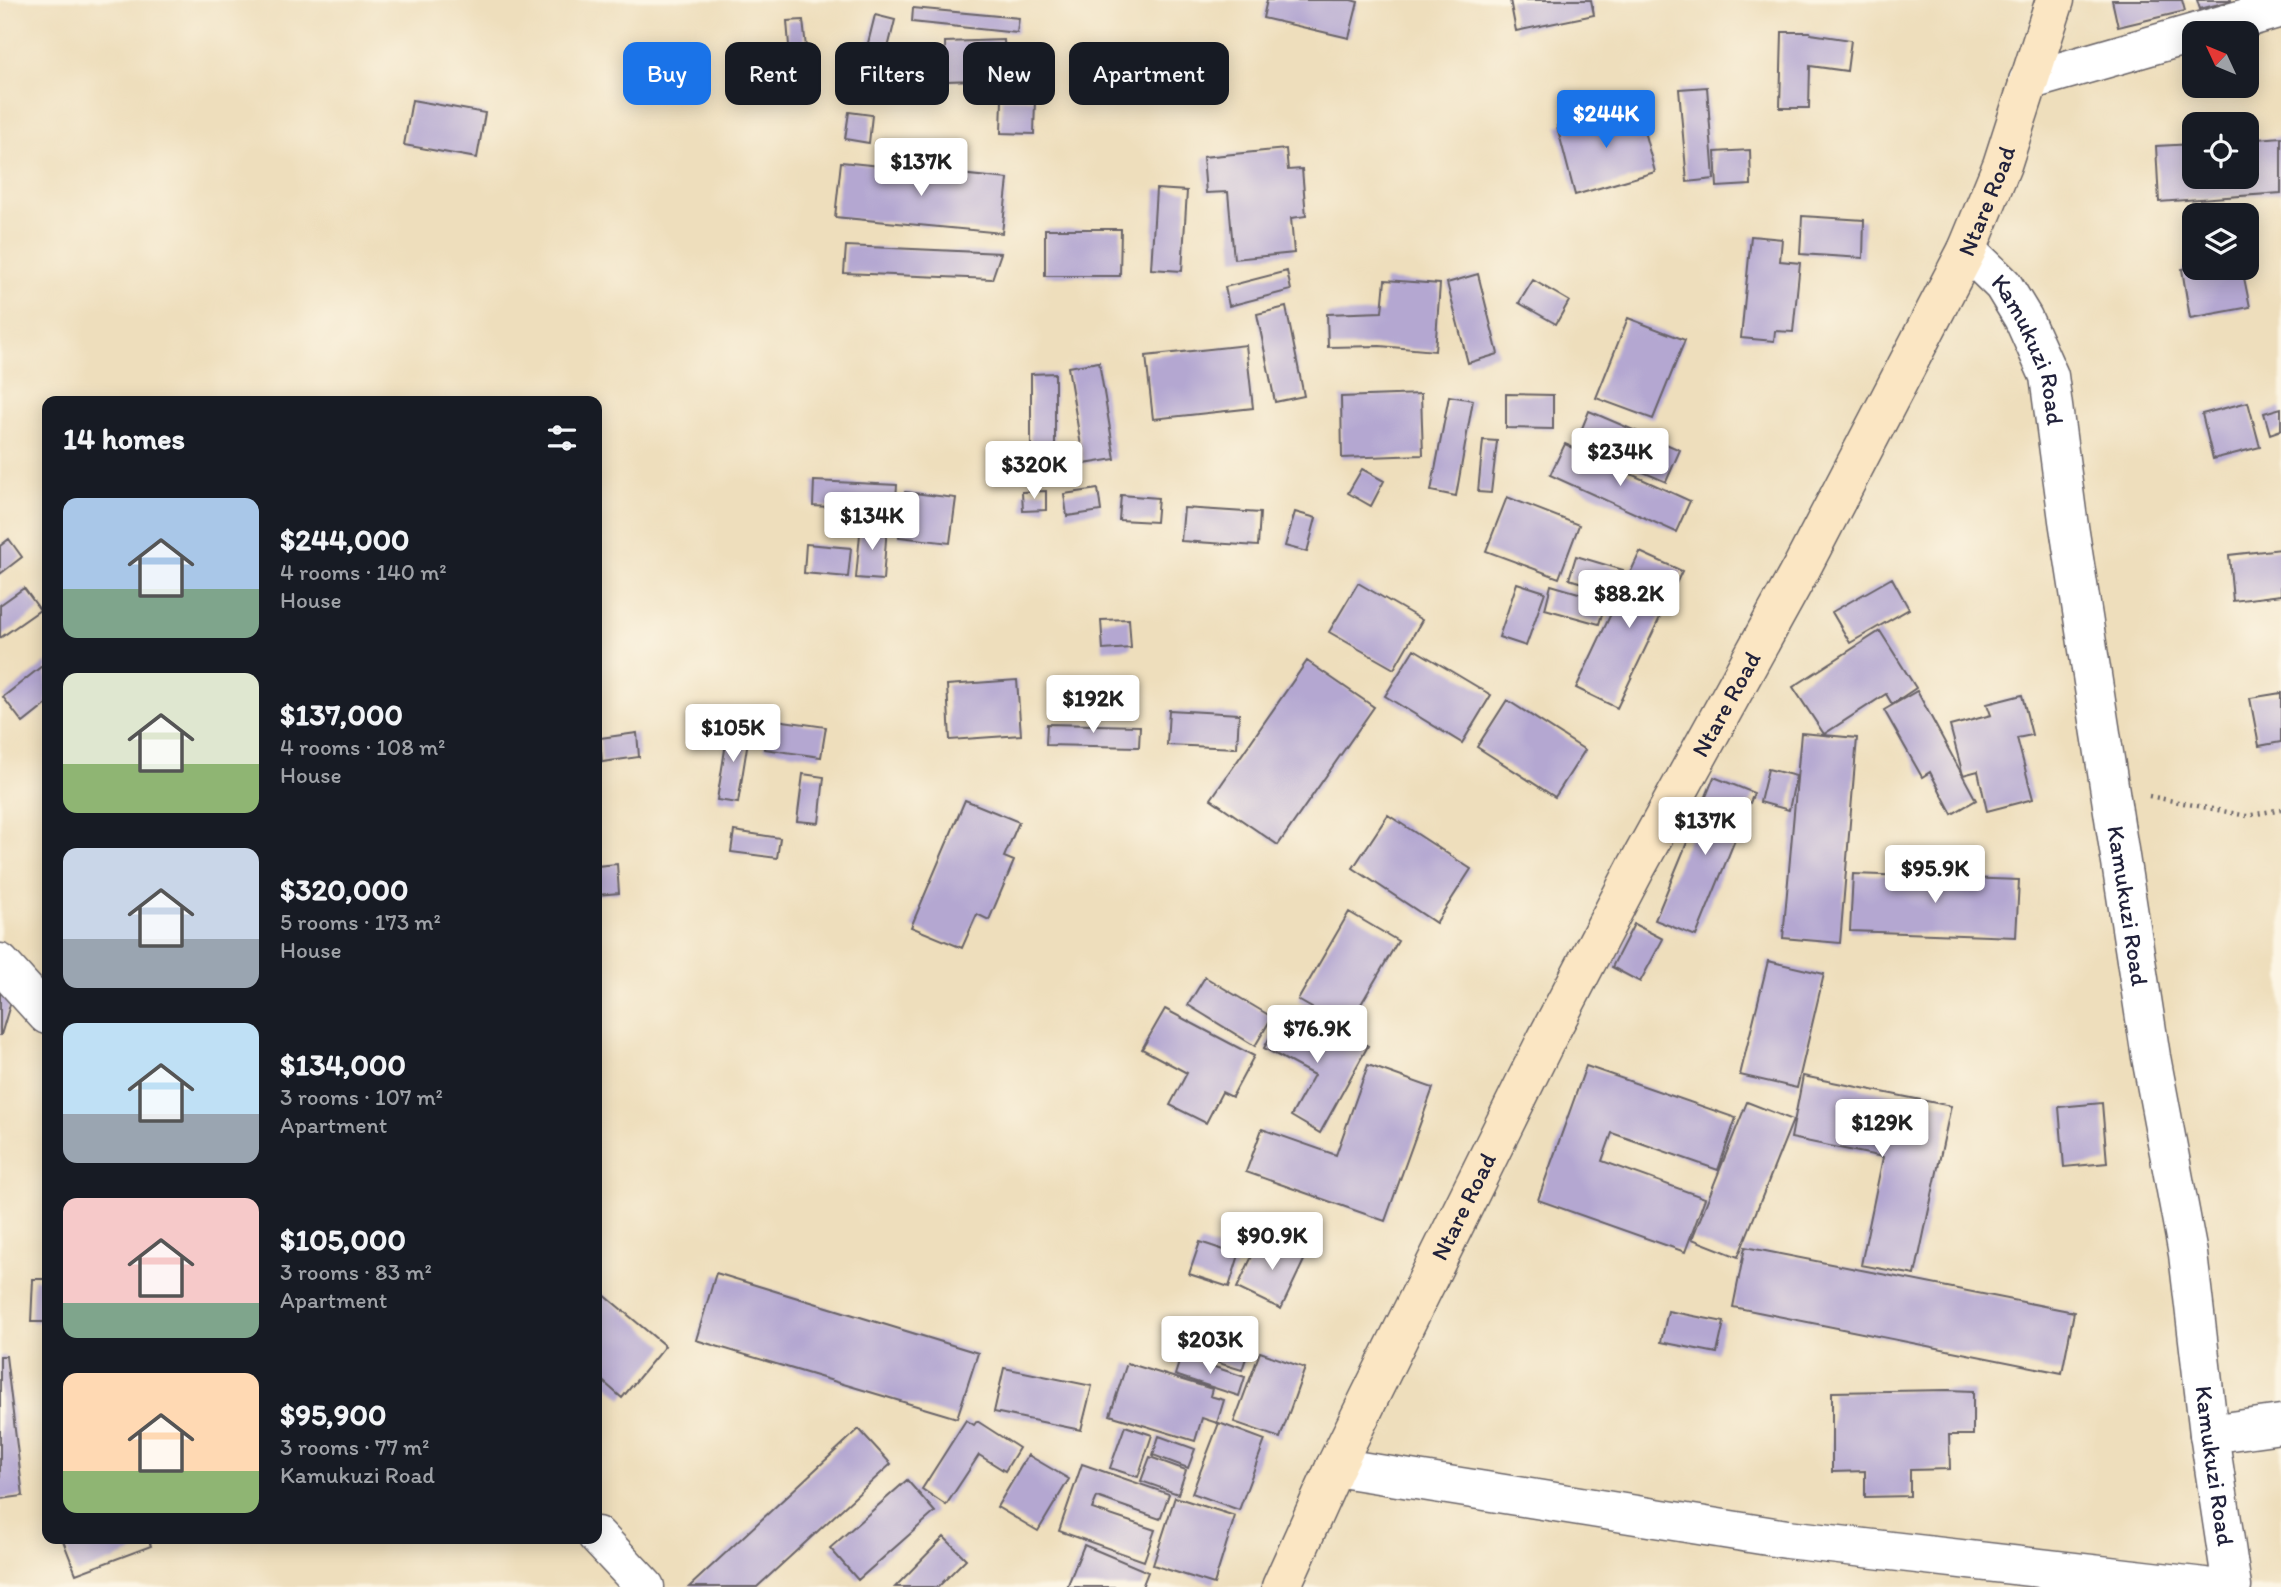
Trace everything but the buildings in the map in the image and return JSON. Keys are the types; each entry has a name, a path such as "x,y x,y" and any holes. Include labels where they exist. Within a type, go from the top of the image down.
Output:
{"main road":[{"name":"Ntare Road","path":"1281,1587 1335,1467 1546,1040 1636,868 1802,567 1967,250 2002,165 2054,0"}],"street":[{"path":"2028,81 2281,8"},
{"name":"Kamukuzi Road","path":"1967,250 2003,285 2023,318 2049,376 2068,520 2151,1057 2188,1254 2209,1434 2232,1587"},
{"path":"0,963 42,1009"},
{"path":"2209,1434 2281,1424"},
{"path":"1335,1467 1787,1539 2205,1587"},
{"path":"602,1541 645,1587"}],"path":[{"path":"2111,788 2246,816 2281,809"}]}
